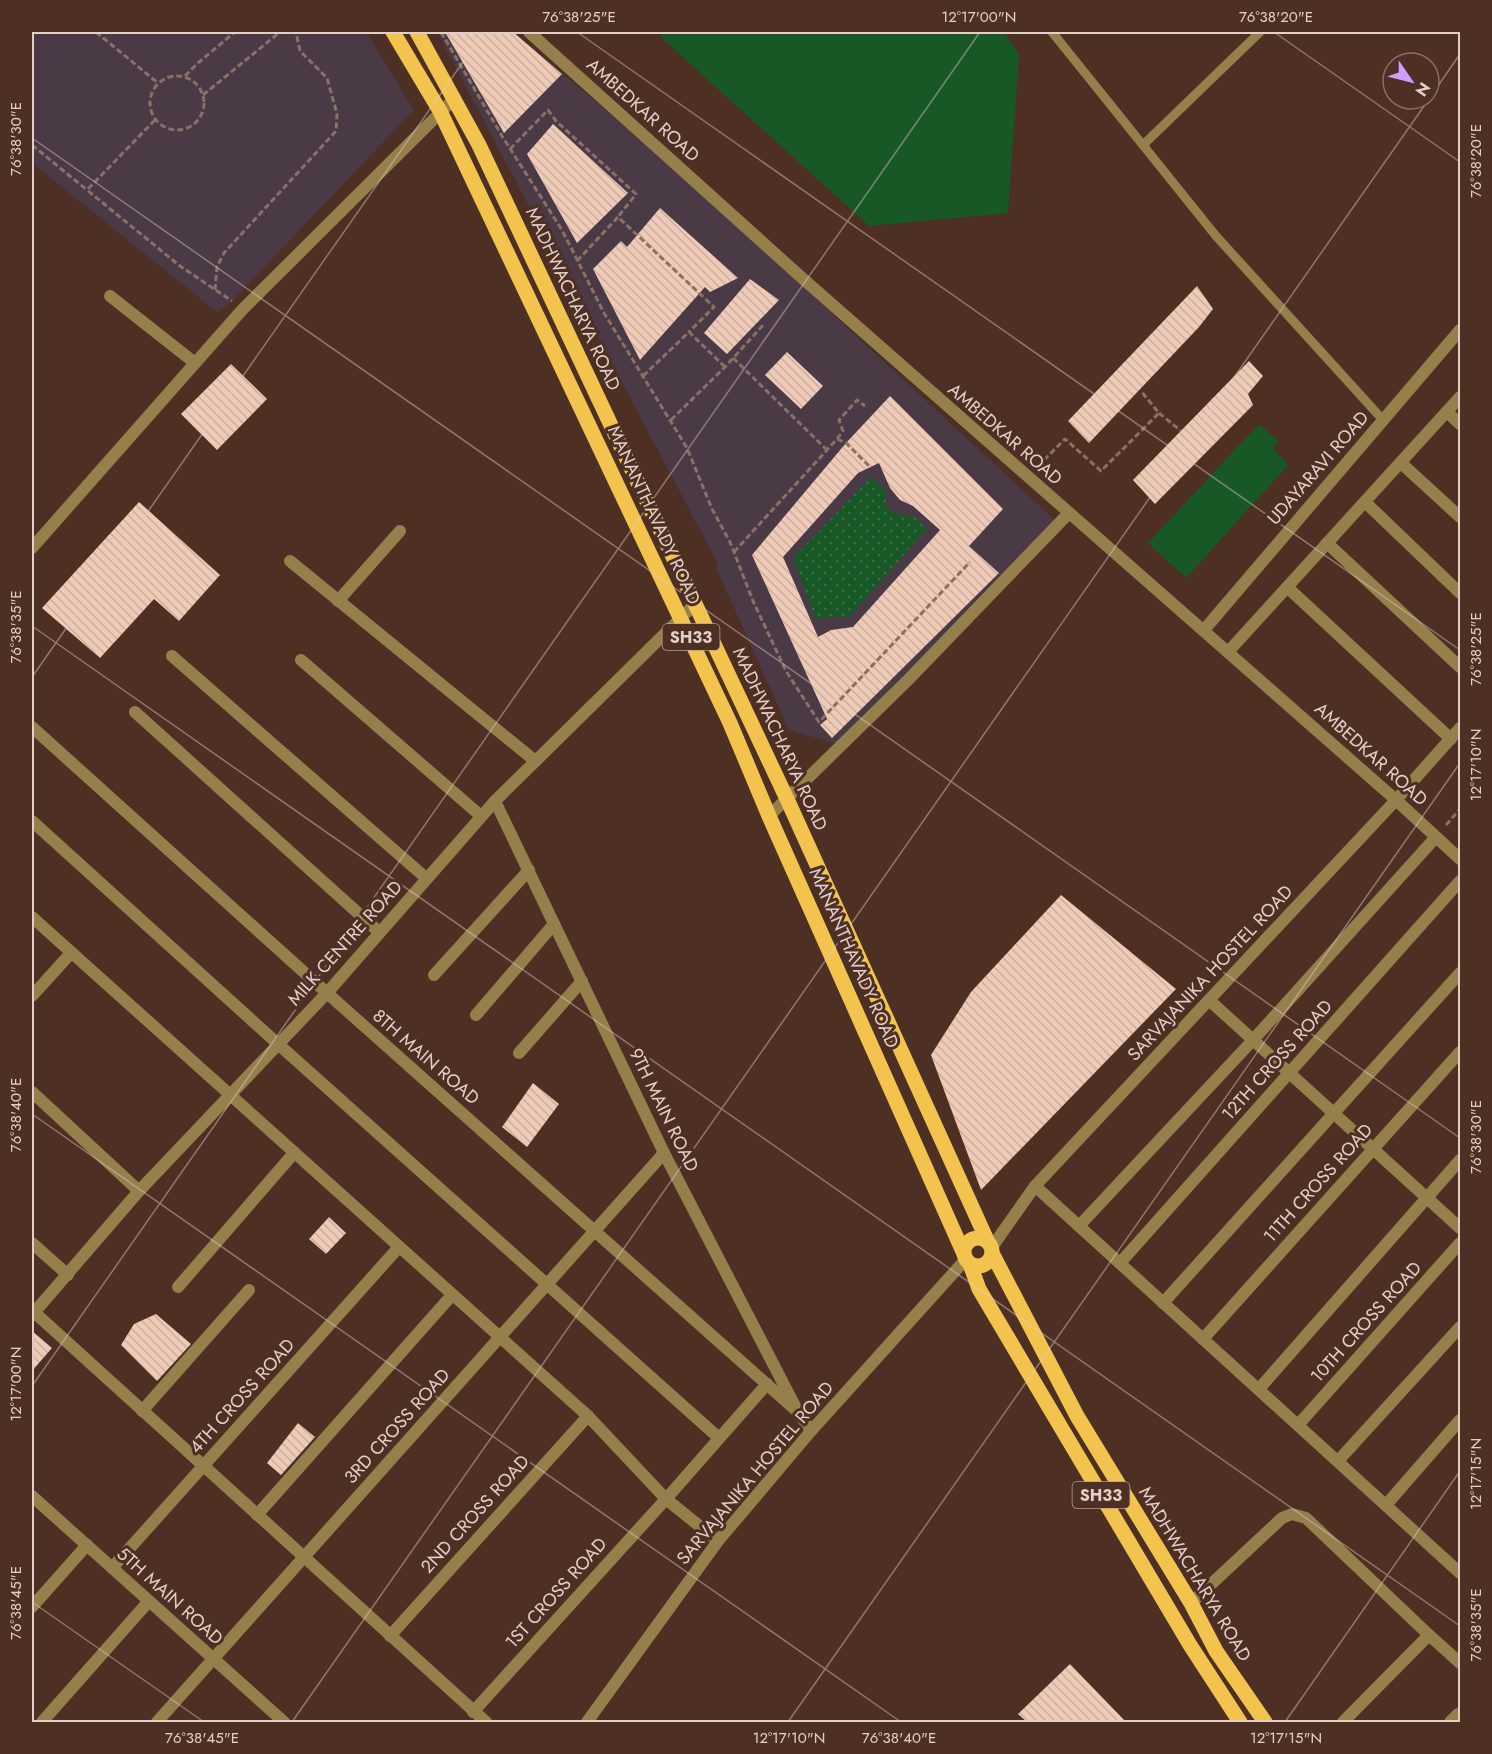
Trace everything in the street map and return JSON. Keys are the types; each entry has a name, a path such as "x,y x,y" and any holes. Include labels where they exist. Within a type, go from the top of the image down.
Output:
{"main road":[{"name":"MANANTHAVADY ROAD","path":"393,32 440,111 681,616 979,1289 1190,1645 1240,1722"},
{"name":"MADHWACHARYA ROAD","path":"417,32 455,98 484,156 787,799 990,1247 1077,1416 1191,1603 1216,1651 1265,1722"},
{"path":"979,1238 990,1247 989,1261 982,1266 966,1259 965,1246 971,1240 979,1238"}],"street":[{"name":"AMBEDKAR ROAD","path":"529,32 1068,514 1204,630 1461,859"},
{"path":"32,548 242,310 455,98"},
{"path":"110,296 195,363"},
{"name":"UDAYARAVI ROAD","path":"1204,630 1461,330"},
{"path":"1228,652 1461,397"},
{"path":"1447,412 1461,424"},
{"path":"1401,463 1461,517"},
{"path":"1365,502 1461,593"},
{"path":"769,816 908,680 1068,514"},
{"path":"339,601 400,531"},
{"path":"1327,543 1461,667"},
{"path":"290,561 534,760"},
{"path":"1287,587 1451,739"},
{"name":"MILK CENTRE ROAD","path":"33,1314 139,1191 327,993 495,801 534,760 695,604"},
{"path":"172,656 426,879"},
{"path":"301,660 482,816"},
{"path":"135,712 379,932"},
{"name":"8TH MAIN ROAD","path":"32,727 798,1412"},
{"name":"SARVAJANIKA HOSTEL ROAD","path":"990,1247 1035,1186 1461,728"},
{"name":"9TH MAIN ROAD","path":"495,801 664,1153 798,1412 811,1431"},
{"path":"32,821 719,1438"},
{"path":"1079,1226 1253,1040 1436,837"},
{"path":"434,975 528,870"},
{"name":"12TH CROSS ROAD","path":"1120,1263 1461,881"},
{"path":"32,917 588,1416 666,1499 718,1541"},
{"path":"476,1015 554,924"},
{"path":"32,996 71,953"},
{"path":"1163,1303 1461,973"},
{"path":"519,1053 582,981"},
{"path":"1209,1000 1461,1227"},
{"name":"11TH CROSS ROAD","path":"1203,1339 1461,1052"},
{"path":"32,1092 139,1191"},
{"path":"178,1287 294,1153"},
{"name":"3RD CROSS ROAD","path":"157,1722 664,1153"},
{"path":"1259,1389 1461,1160"},
{"path":"1035,1186 1461,1573"},
{"path":"32,1243 68,1275"},
{"name":"10TH CROSS ROAD","path":"1298,1425 1461,1243"},
{"name":"4TH CROSS ROAD","path":"112,1568 399,1247"},
{"name":"SARVAJANIKA HOSTEL ROAD","path":"587,1722 718,1541 811,1431 966,1259"},
{"path":"142,1411 249,1290"},
{"path":"257,1515 452,1295"},
{"path":"33,1314 486,1722"},
{"path":"1338,1461 1461,1327"},
{"name":"1ST CROSS ROAD","path":"473,1712 767,1384"},
{"name":"2ND CROSS ROAD","path":"390,1636 588,1416"},
{"path":"1386,1505 1461,1420"},
{"name":"5TH MAIN ROAD","path":"32,1496 284,1722"},
{"path":"1191,1603 1282,1518 1292,1514 1306,1518 1461,1663"},
{"path":"32,1607 87,1545"},
{"path":"42,1722 149,1602"},
{"path":"1343,1722 1429,1635"},
{"path":"1450,1722 1458,1714 1461,1716"}],"lane":[{"path":"1052,32 1216,236 1383,420"},
{"path":"1143,145 1260,32"}],"path":[{"path":"96,32 158,83"},
{"path":"185,76 235,32"},
{"path":"203,94 280,32"},
{"path":"215,290 217,267 224,253 336,131 337,114 327,78 300,51 296,32"},
{"path":"441,32 510,149 562,230 604,313 687,448 712,509 734,552 753,601 786,671 819,722 970,562"},
{"path":"169,76 185,76 198,85 203,94 204,104 203,111 194,124 180,130 168,129 155,120 149,107 150,97 158,83 169,76"},
{"path":"510,149 548,110 556,121 636,194 577,261"},
{"path":"87,190 155,120"},
{"path":"32,145 180,266 232,301"},
{"path":"618,217 714,307 643,376"},
{"path":"671,420 725,367 765,323"},
{"path":"689,332 725,367"},
{"path":"733,358 827,450"},
{"path":"1141,391 1159,413 1181,431"},
{"path":"734,552 837,440 843,431 840,420 857,400 865,406"},
{"path":"1044,460 1065,439 1101,471 1159,413"},
{"path":"837,440 846,443 870,467"},
{"path":"1436,837 1461,809"}],"shaded area":[{"path":"32,32 366,32 414,110 232,301 217,312 32,163"},
{"path":"437,32 514,32 624,126 797,281 1055,520 843,746 789,730 716,568 718,564"}],"green space":[{"path":"660,32 1004,32 1019,54 1008,213 869,226 662,38"},
{"path":"1259,424 1278,441 1273,448 1288,465 1186,578 1148,543"},
{"path":"871,477 886,492 886,507 896,514 915,517 927,529 850,616 816,620 793,558"}],"building":[{"path":"445,32 513,32 562,74 504,133"},
{"path":"553,124 628,193 577,243 527,154"},
{"path":"660,208 738,278 710,292 705,287 640,360 593,269 621,241 627,247"},
{"path":"750,279 779,300 727,354 704,333"},
{"path":"1197,286 1213,309 1199,327 1089,443 1068,421"},
{"path":"787,352 823,386 801,409 765,375"},
{"path":"1249,361 1263,376 1248,394 1253,405 1155,504 1133,480"},
{"path":"231,364 267,399 217,450 181,414"},
{"path":"890,396 1003,509 969,546 999,573 832,738 820,725 827,719 752,555 846,443","holes":["879,463 890,488 900,500 913,506 940,530 853,627 831,630 818,637 783,557 858,473"]},
{"path":"139,502 220,575 179,621 154,599 100,658 42,608"},
{"path":"1061,895 1176,989 981,1190 931,1055 971,992"},
{"path":"533,1083 559,1104 527,1147 502,1127"},
{"path":"329,1217 346,1233 326,1254 309,1239"},
{"path":"156,1314 191,1344 157,1381 121,1345 134,1324"},
{"path":"32,1331 52,1348 32,1371"},
{"path":"298,1423 315,1437 281,1475 267,1463"},
{"path":"1070,1664 1126,1722 1027,1722 1018,1714"}]}
